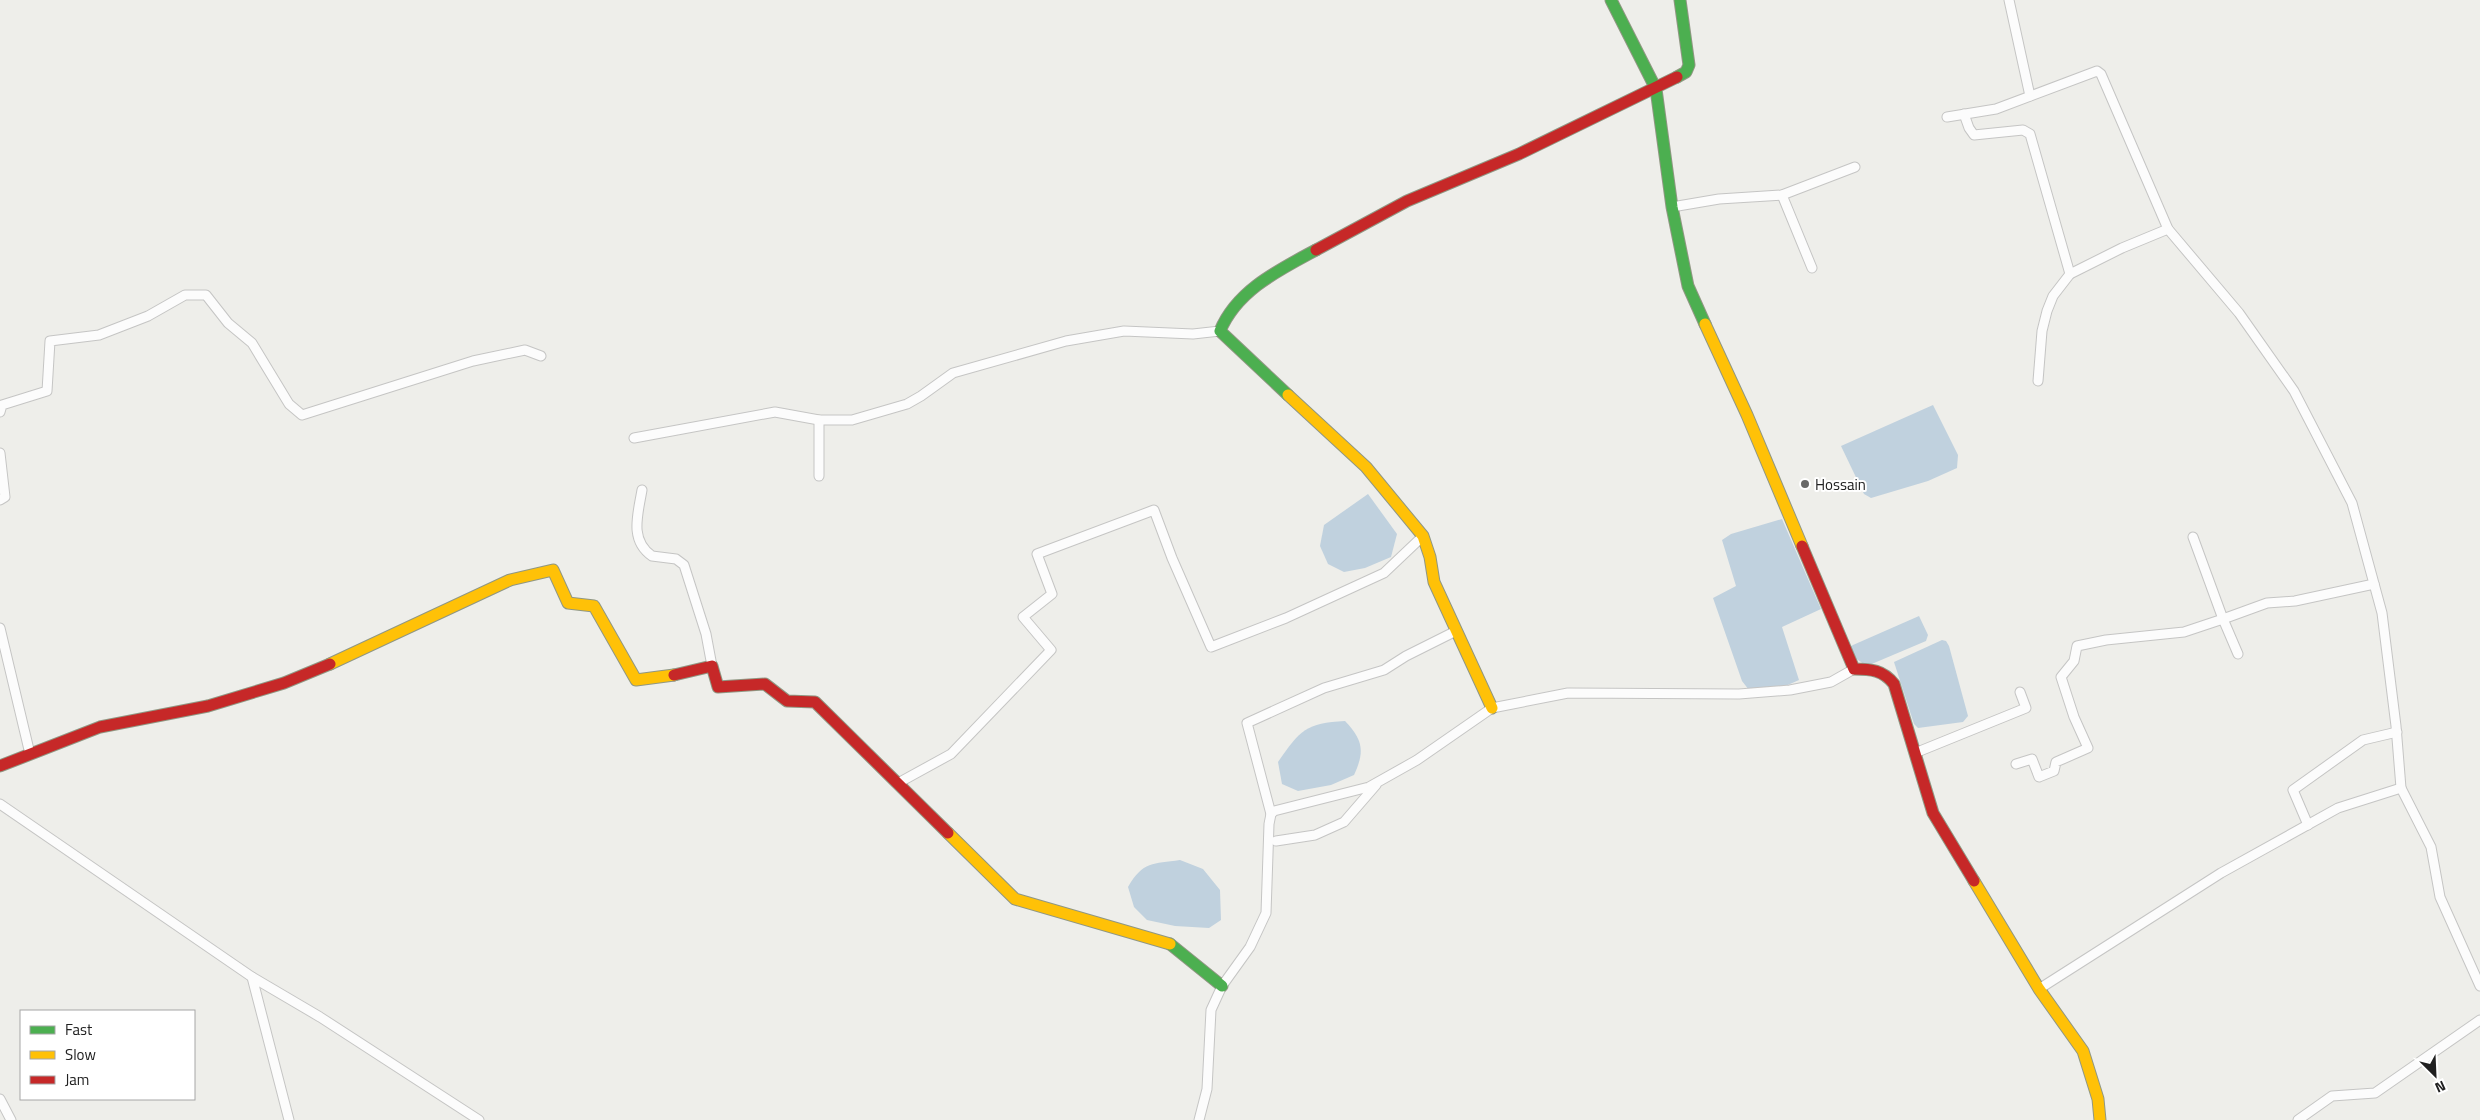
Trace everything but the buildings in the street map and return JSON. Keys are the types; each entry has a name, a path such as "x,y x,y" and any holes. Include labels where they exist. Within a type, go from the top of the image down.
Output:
{"street":[{"path":"1611,0 1656,89 1672,207 1688,286 1747,415 1854,669"},
{"path":"1220,331 1226,317 1241,300 1256,285 1282,268 1408,201 1519,154 1656,89 1686,72 1689,65 1680,0"},
{"path":"2009,0 2030,96"},
{"path":"1947,117 1996,109 2097,71 2100,72 2168,229 2239,313 2294,391 2352,503 2382,613 2397,732 2401,788 2430,847 2440,897 2480,986"},
{"path":"1964,114 1969,128 1974,135 2023,130 2030,134 2070,274"},
{"path":"1672,207 1719,199 1782,195 1855,166"},
{"path":"1782,195 1812,268"},
{"path":"2038,381 2042,331 2047,311 2053,296 2070,274 2122,248 2168,229"},
{"path":"0,412 2,405 47,391 50,341 99,335 148,316 185,295 206,295 228,323 252,343 288,404 302,415 472,361 525,350 540,356"},
{"path":"634,438 774,412 820,420 852,420 907,404 952,373 1066,341 1124,331 1192,334 1220,331 1366,467 1423,536 1430,557 1434,582 1492,708"},
{"path":"819,476 820,420"},
{"path":"0,454 5,497 0,500"},
{"path":"642,490 636,524 641,544 645,551 652,556 676,559 684,565 706,634 718,687 765,684 783,701 796,704 815,702 1015,899 1168,943 1222,986"},
{"path":"900,782 950,754 1051,650 1023,617 1052,594 1037,554 1154,510 1172,558 1212,647 1286,618 1384,573 1423,536"},
{"path":"2193,537 2238,654"},
{"path":"0,766 100,727 208,706 284,683 341,659 510,580 553,570 568,603 594,606 636,680 684,674 712,666"},
{"path":"2016,764 2032,759 2039,777 2054,771 2056,762 2088,748 2074,717 2061,677 2074,661 2077,646 2106,640 2184,632 2267,603 2295,601 2374,584"},
{"path":"0,628 30,754"},
{"path":"1199,1120 1207,1089 1211,1010 1222,986 1250,947 1266,913 1271,814 1247,723 1324,688 1384,670 1406,656 1456,630"},
{"path":"1271,814 1279,809 1369,787 1416,760 1492,708 1568,693 1739,694 1790,690 1831,682 1854,669 1871,669 1886,673 1894,684 1933,813 1979,893 2039,989 2082,1051 2098,1099 2100,1120"},
{"path":"1915,753 2026,708 2020,692"},
{"path":"2308,825 2293,790 2364,740 2397,732"},
{"path":"1276,842 1316,835 1344,822 1379,782"},
{"path":"2039,989 2222,873 2338,808 2401,788"},
{"path":"0,804 252,977 320,1017 479,1120"},
{"path":"252,977 290,1120"},
{"path":"2298,1120 2332,1096 2374,1093 2480,1020"},
{"path":"0,1099 11,1120"}],"water":[{"path":"1933,405 1958,455 1957,468 1928,481 1871,498 1864,494 1841,446"},
{"path":"1368,494 1397,534 1391,557 1365,568 1344,572 1328,564 1320,546 1324,525"},
{"path":"1782,519 1821,609 1782,627 1799,680 1781,688 1749,690 1742,681 1713,598 1736,586 1722,540 1731,534"},
{"path":"1919,616 1928,635 1926,641 1867,666 1855,658 1850,647 1853,645"},
{"path":"1942,640 1946,641 1949,646 1968,716 1963,722 1918,728 1914,724 1894,662"},
{"path":"1345,721 1356,734 1361,752 1354,775 1331,785 1298,791 1282,784 1278,762 1299,735 1312,726"},
{"path":"1180,860 1203,869 1220,890 1221,920 1209,928 1175,926 1147,920 1134,907 1128,887 1139,872 1156,863"}],"traffic: fast":[{"path":"1611,0 1656,89 1672,207 1688,286 1705,324"},
{"path":"1677,77 1686,72 1689,65 1680,0"},
{"path":"1288,395 1220,331 1227,317 1248,293 1288,265 1316,250"},
{"path":"1170,944 1222,986"}],"traffic: slow":[{"path":"1705,324 1747,415 1802,546"},
{"path":"1288,395 1366,467 1423,536 1430,557 1434,582 1492,708"},
{"path":"330,664 510,580 553,570 568,603 594,606 636,680 674,675"},
{"path":"948,833 1015,899 1170,944"},
{"path":"1974,881 2039,989 2083,1051 2098,1099 2100,1120"}],"traffic: jam":[{"path":"1316,250 1407,201 1519,154 1677,77"},
{"path":"1802,546 1854,669 1876,671 1886,676 1894,684 1933,813 1974,881"},
{"path":"0,766 100,727 208,706 284,683 330,664"},
{"path":"674,675 712,666 718,687 765,684 787,701 815,702 948,833"}],"place":[{"name":"Hossain","path":"1805,484"}]}
